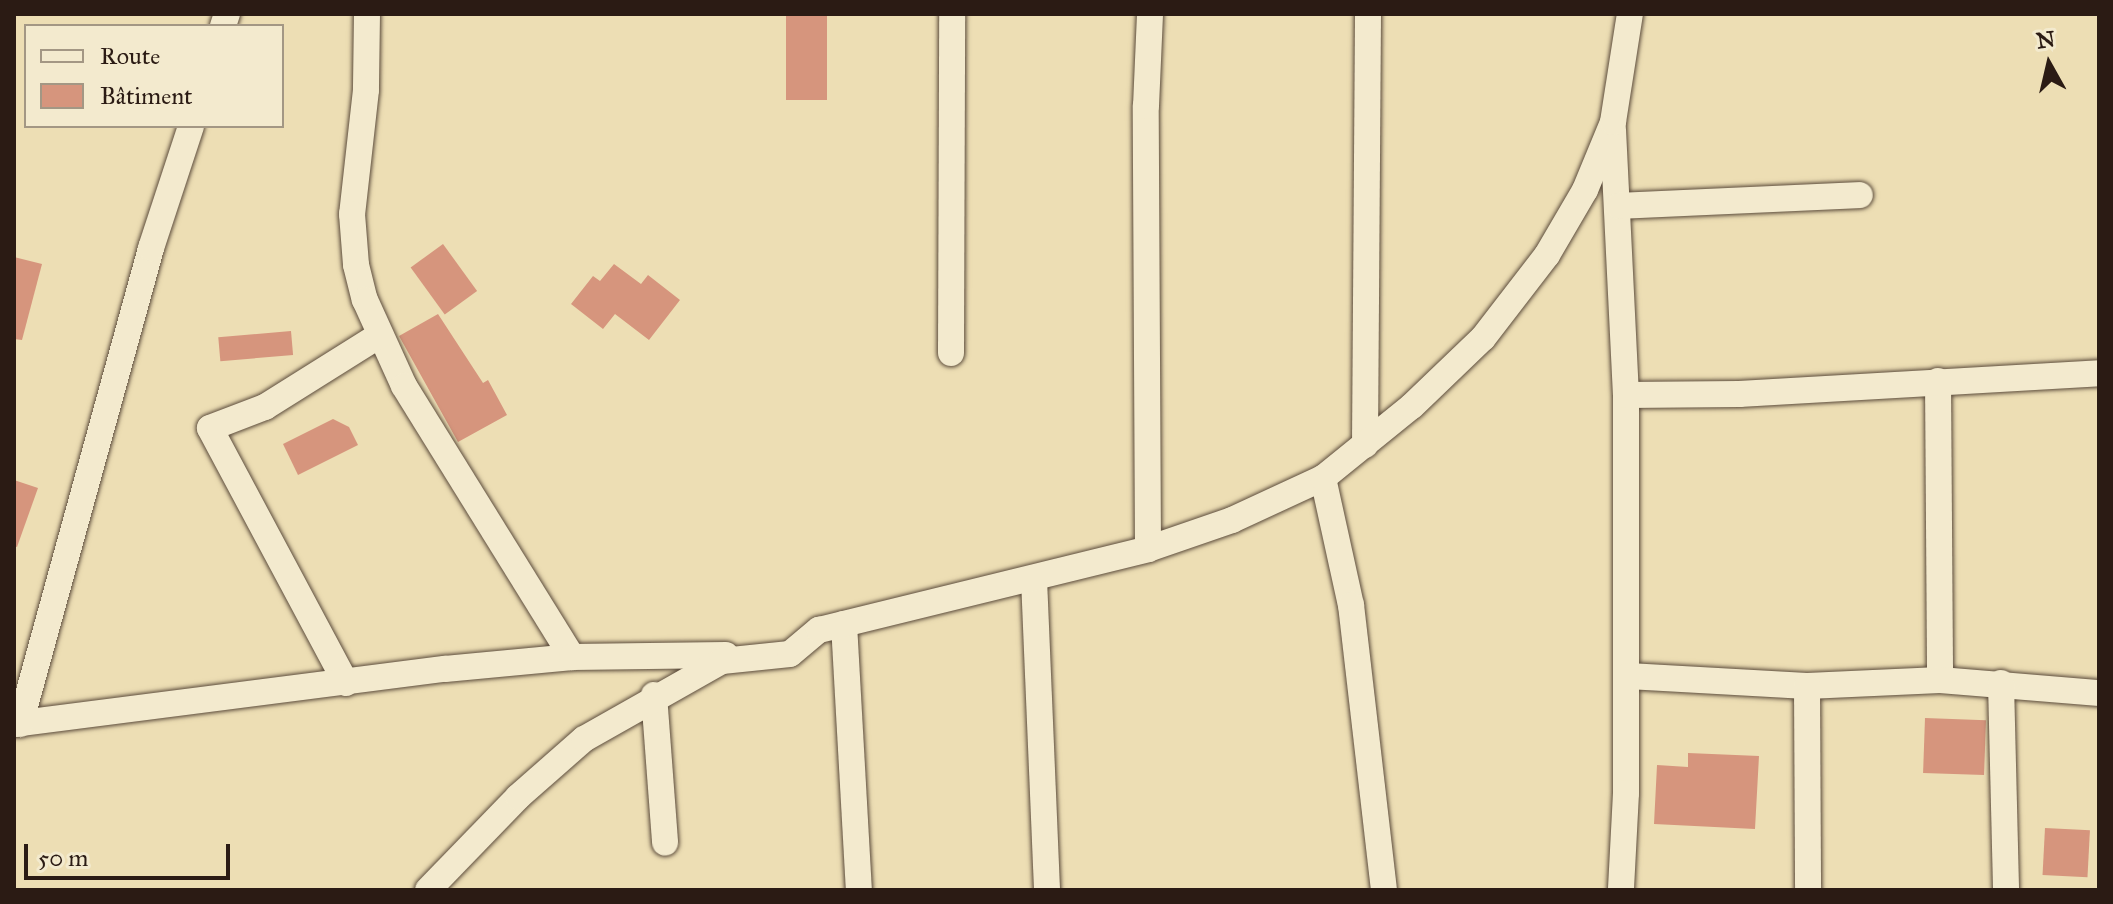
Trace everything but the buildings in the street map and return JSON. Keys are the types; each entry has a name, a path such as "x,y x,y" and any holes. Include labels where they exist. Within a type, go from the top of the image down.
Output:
{"street":[{"path":"367,14 366,90 352,214 356,265 380,335 404,386 572,657"},
{"path":"951,353 952,14"},
{"path":"1148,549 1146,106 1150,14"},
{"path":"1365,445 1368,14"},
{"path":"1621,890 1628,676 1626,395 1613,122 1630,14"},
{"path":"428,890 518,797 584,739 654,695 722,661 790,654 819,630 1148,549 1232,520 1323,478 1365,445 1483,338 1547,255 1585,190 1613,122"},
{"path":"190,128 151,248 17,724 572,657 790,654"},
{"path":"1619,206 1860,195"},
{"path":"346,683 210,428 265,407 380,335"},
{"path":"1626,395 1739,394 2099,373"},
{"path":"1938,381 1940,680"},
{"path":"1323,478 1351,605 1384,890"},
{"path":"1034,579 1047,890"},
{"path":"844,624 859,890"},
{"path":"1628,676 1807,686 1940,680 2099,693"},
{"path":"2001,683 2006,890"},
{"path":"1807,686 1808,890"},
{"path":"654,695 665,843"}]}
